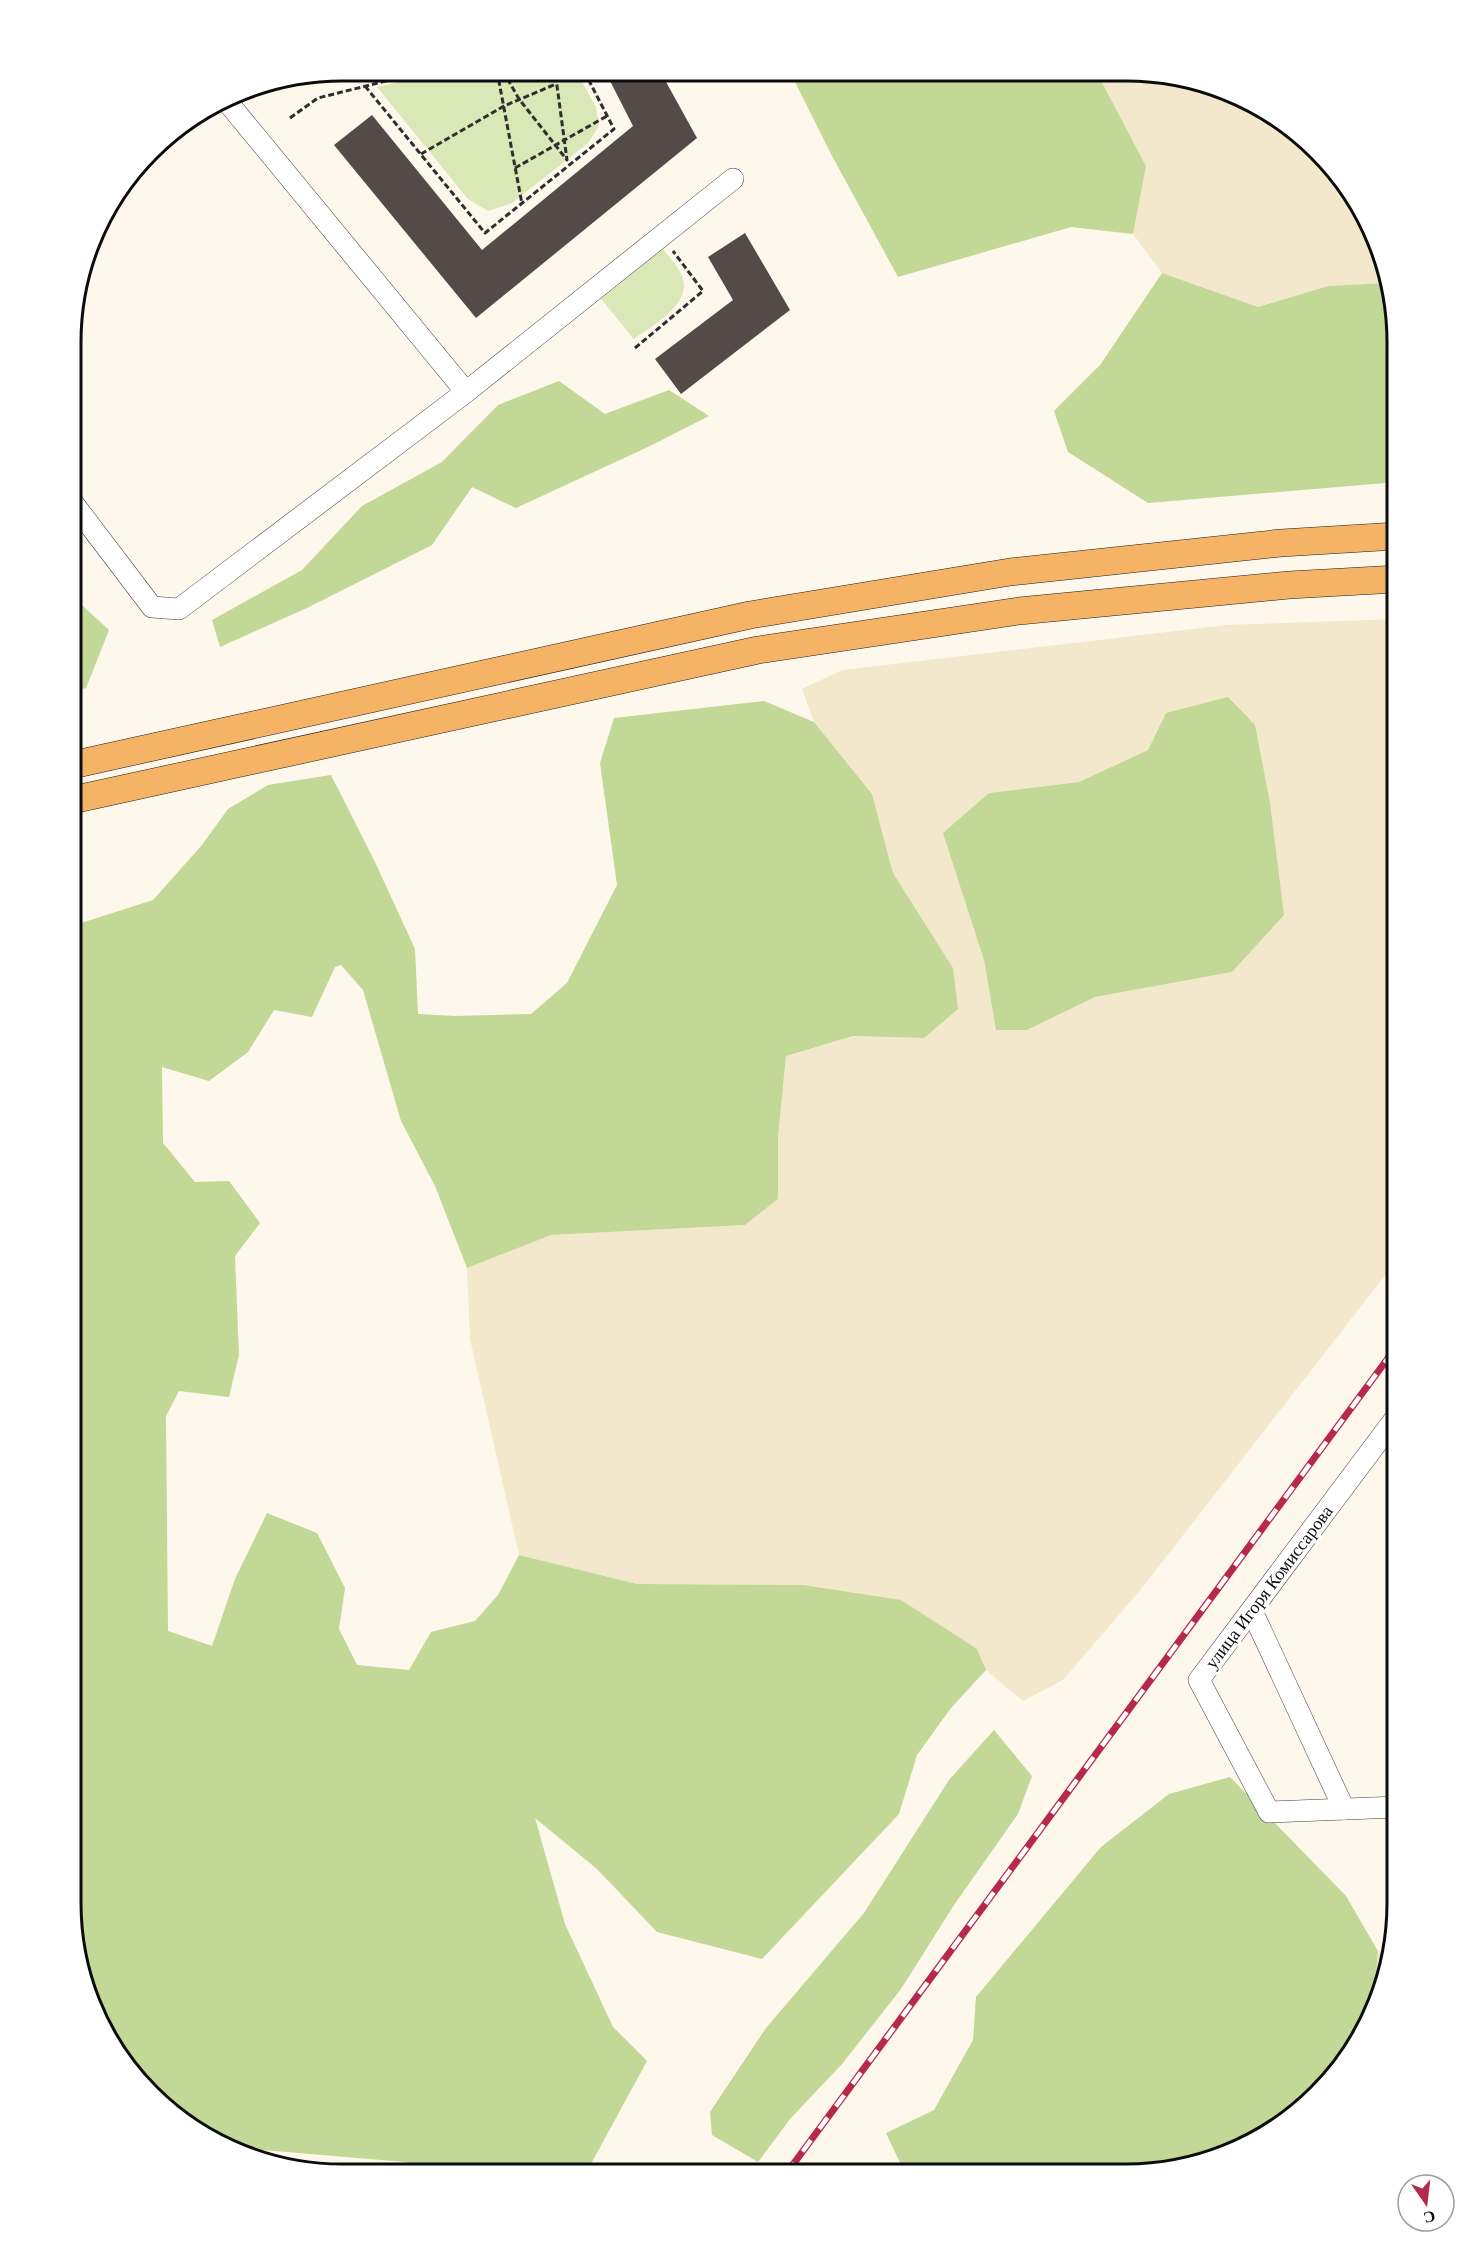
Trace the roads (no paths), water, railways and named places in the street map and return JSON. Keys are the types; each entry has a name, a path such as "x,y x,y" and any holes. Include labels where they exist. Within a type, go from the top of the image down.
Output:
{"main road":[{"path":"81,763 750,615 1010,572 1281,543 1387,537"},
{"path":"81,798 758,650 1019,611 1289,585 1387,580"}],"street":[{"path":"231,106 466,392"},
{"path":"81,515 152,607 179,609 466,392 733,179"},
{"name":"улица Игоря Комиссарова","path":"1387,1429 1199,1680 1269,1812 1387,1807"},
{"path":"1252,1611 1344,1809"}],"railway":[{"path":"793,2164 1387,1360"}]}
